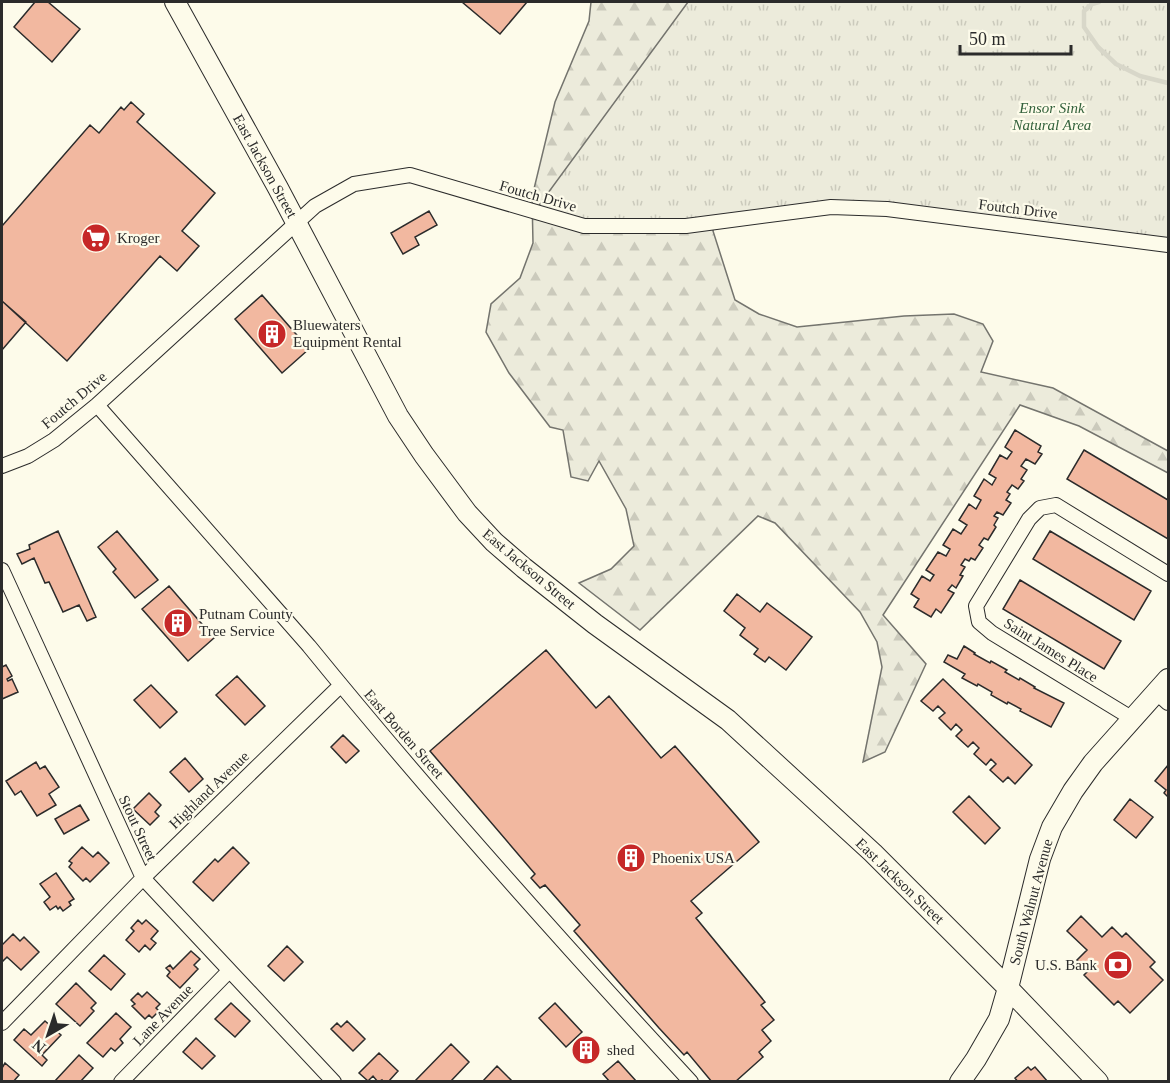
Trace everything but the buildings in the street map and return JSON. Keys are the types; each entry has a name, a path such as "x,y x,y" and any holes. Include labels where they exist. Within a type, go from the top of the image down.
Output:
{"street":[{"name":"East Jackson Street","path":"175,2 399,416 467,513 494,542 533,575 728,720 873,854 1008,988 1098,1082"},
{"name":"Foutch Drive","path":"2,466 28,456 54,440 97,405 315,206 354,184 410,175 584,226 686,226 831,207 887,209 1168,244"},
{"name":"East Borden Street","path":"97,405 309,646 530,906 691,1082"},
{"name":"Saint James Place","path":"1133,719 992,633 979,622 976,606 1029,519 1040,508 1056,505 1168,573"},
{"name":"Stout Street","path":"2,570 142,878 334,1082"},
{"name":"Highland Avenue","path":"2,1023 142,878 341,686"},
{"name":"South Walnut Avenue","path":"960,1082 999,1018 1040,859 1052,827 1093,763 1133,719 1164,692"},
{"name":"Lane Avenue","path":"121,1082 229,970"}],"green space":[{"path":"591,2 1168,2 715,197 713,231 735,300 759,314 797,327 904,316 954,314 983,324 993,341 981,372 1053,388 1168,451 1168,473 1079,426 1020,405 883,615 926,664 885,752 863,762 882,667 877,642 860,612 775,523 758,516 640,630 579,583 611,569 634,546 626,509 599,461 588,481 571,477 563,430 550,427 509,373 486,332 491,304 520,278 533,243 532,197 555,102 589,21"},
{"name":"Ensor Sink Natural Area","path":"688,2 1168,2 1168,247 831,207 686,226 584,226 534,212"}],"waterway":[{"path":"1099,2 1092,4 1084,11 1084,27 1098,47 1116,64 1140,76 1168,83"}],"place":[{"name":"Kroger","path":"96,238"},
{"name":"Bluewaters Equipment Rental","path":"272,334"},
{"name":"Putnam County Tree Service","path":"178,623"},
{"name":"Phoenix USA","path":"631,858"},
{"name":"U.S. Bank","path":"1118,965"},
{"name":"shed","path":"586,1050"}]}
